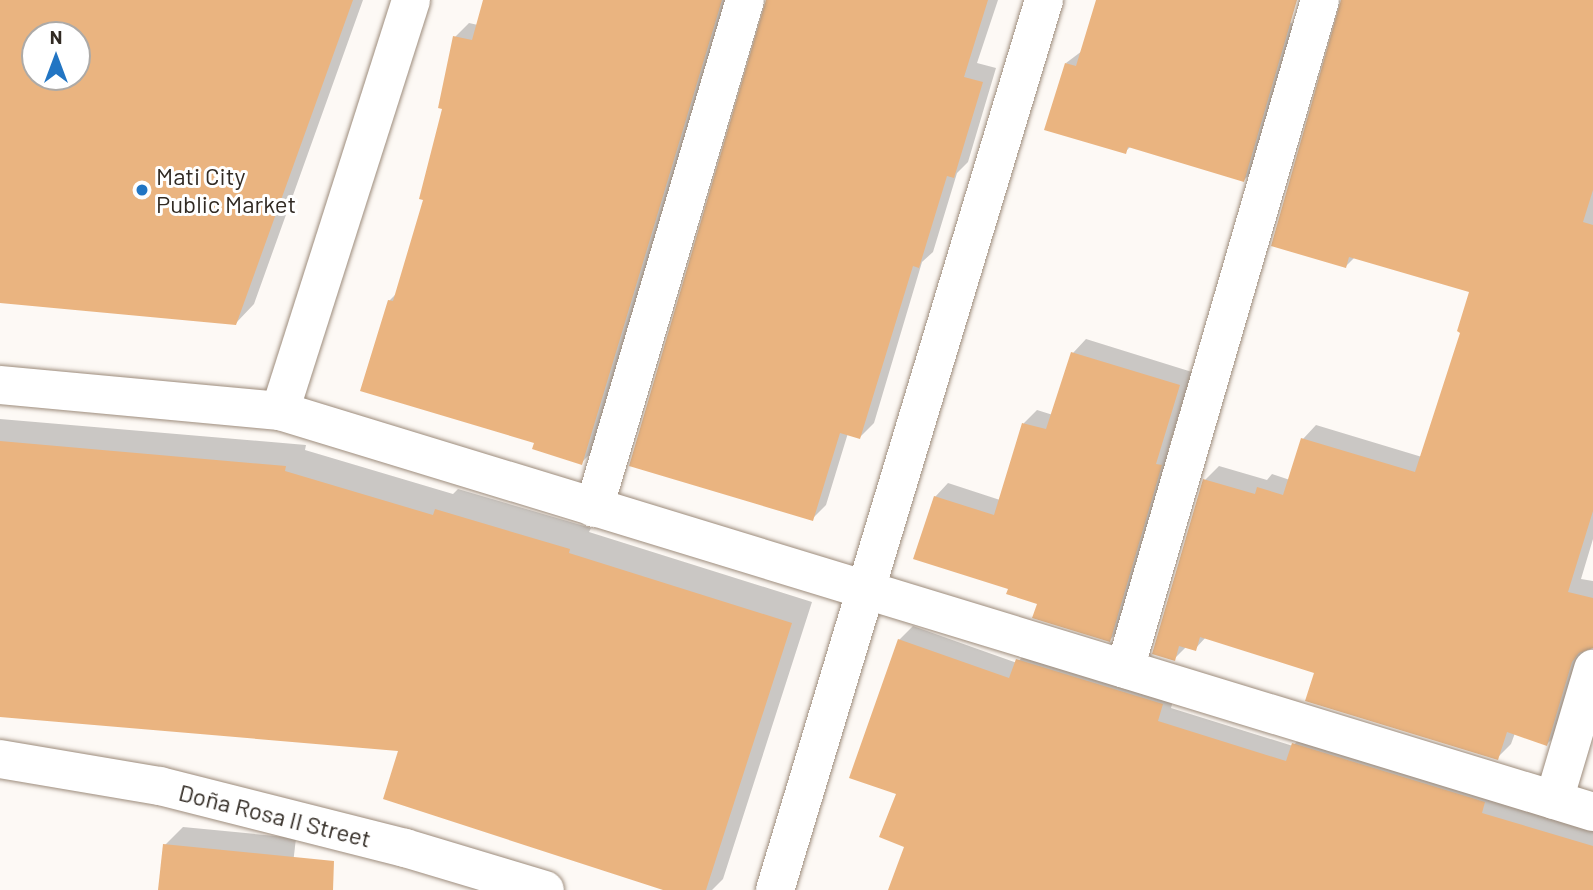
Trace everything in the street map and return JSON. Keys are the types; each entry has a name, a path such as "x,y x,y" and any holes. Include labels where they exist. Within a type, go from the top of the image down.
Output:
{"street":[{"path":"280,411 411,0"},
{"path":"594,508 746,0"},
{"path":"775,890 1044,0"},
{"path":"1125,669 1320,0"},
{"path":"0,385 280,411 1593,812"},
{"path":"1553,800 1593,669"},
{"name":"Doña Rosa II Street","path":"0,759 160,786 405,848 545,890"}],"building":[{"name":"Mati City Public Market","path":"0,0 353,0 236,325 0,303"},
{"path":"483,0 722,0 582,465 532,449 534,443 360,391 388,300 393,301 423,200 419,199 442,109 438,108 453,36 472,40"},
{"path":"766,0 988,0 964,77 983,82 954,178 947,176 919,268 913,266 860,439 840,433 813,521 629,466"},
{"path":"1096,0 1297,0 1244,182 1128,147 1126,154 1044,130 1065,63 1076,66"},
{"path":"1341,0 1593,0 1593,190 1583,222 1593,225 1593,511 1568,592 1593,598 1593,648 1579,653 1572,662 1547,746 1507,732 1498,760 1305,701 1314,673 1200,637 1196,651 1179,646 1175,661 1152,654 1203,479 1255,494 1257,487 1283,495 1301,438 1415,472 1460,333 1457,331 1469,292 1349,257 1346,268 1271,246"},
{"path":"1071,352 1180,385 1156,464 1162,465 1110,642 1032,618 1037,604 1006,594 1008,589 913,559 934,496 994,515 1022,423 1046,429"},
{"path":"0,441 286,466 285,471 433,515 435,509 570,549 569,553 792,623 706,890 663,890 383,799 398,751 0,717"},
{"path":"898,639 1009,678 1016,659 1163,704 1158,721 1286,761 1292,743 1485,802 1482,813 1593,846 1593,890 888,890 904,847 879,837 896,794 849,778"},
{"path":"163,844 334,861 333,890 158,890"}],"place":[{"name":"Mati City Public Market","path":"142,190"}]}
